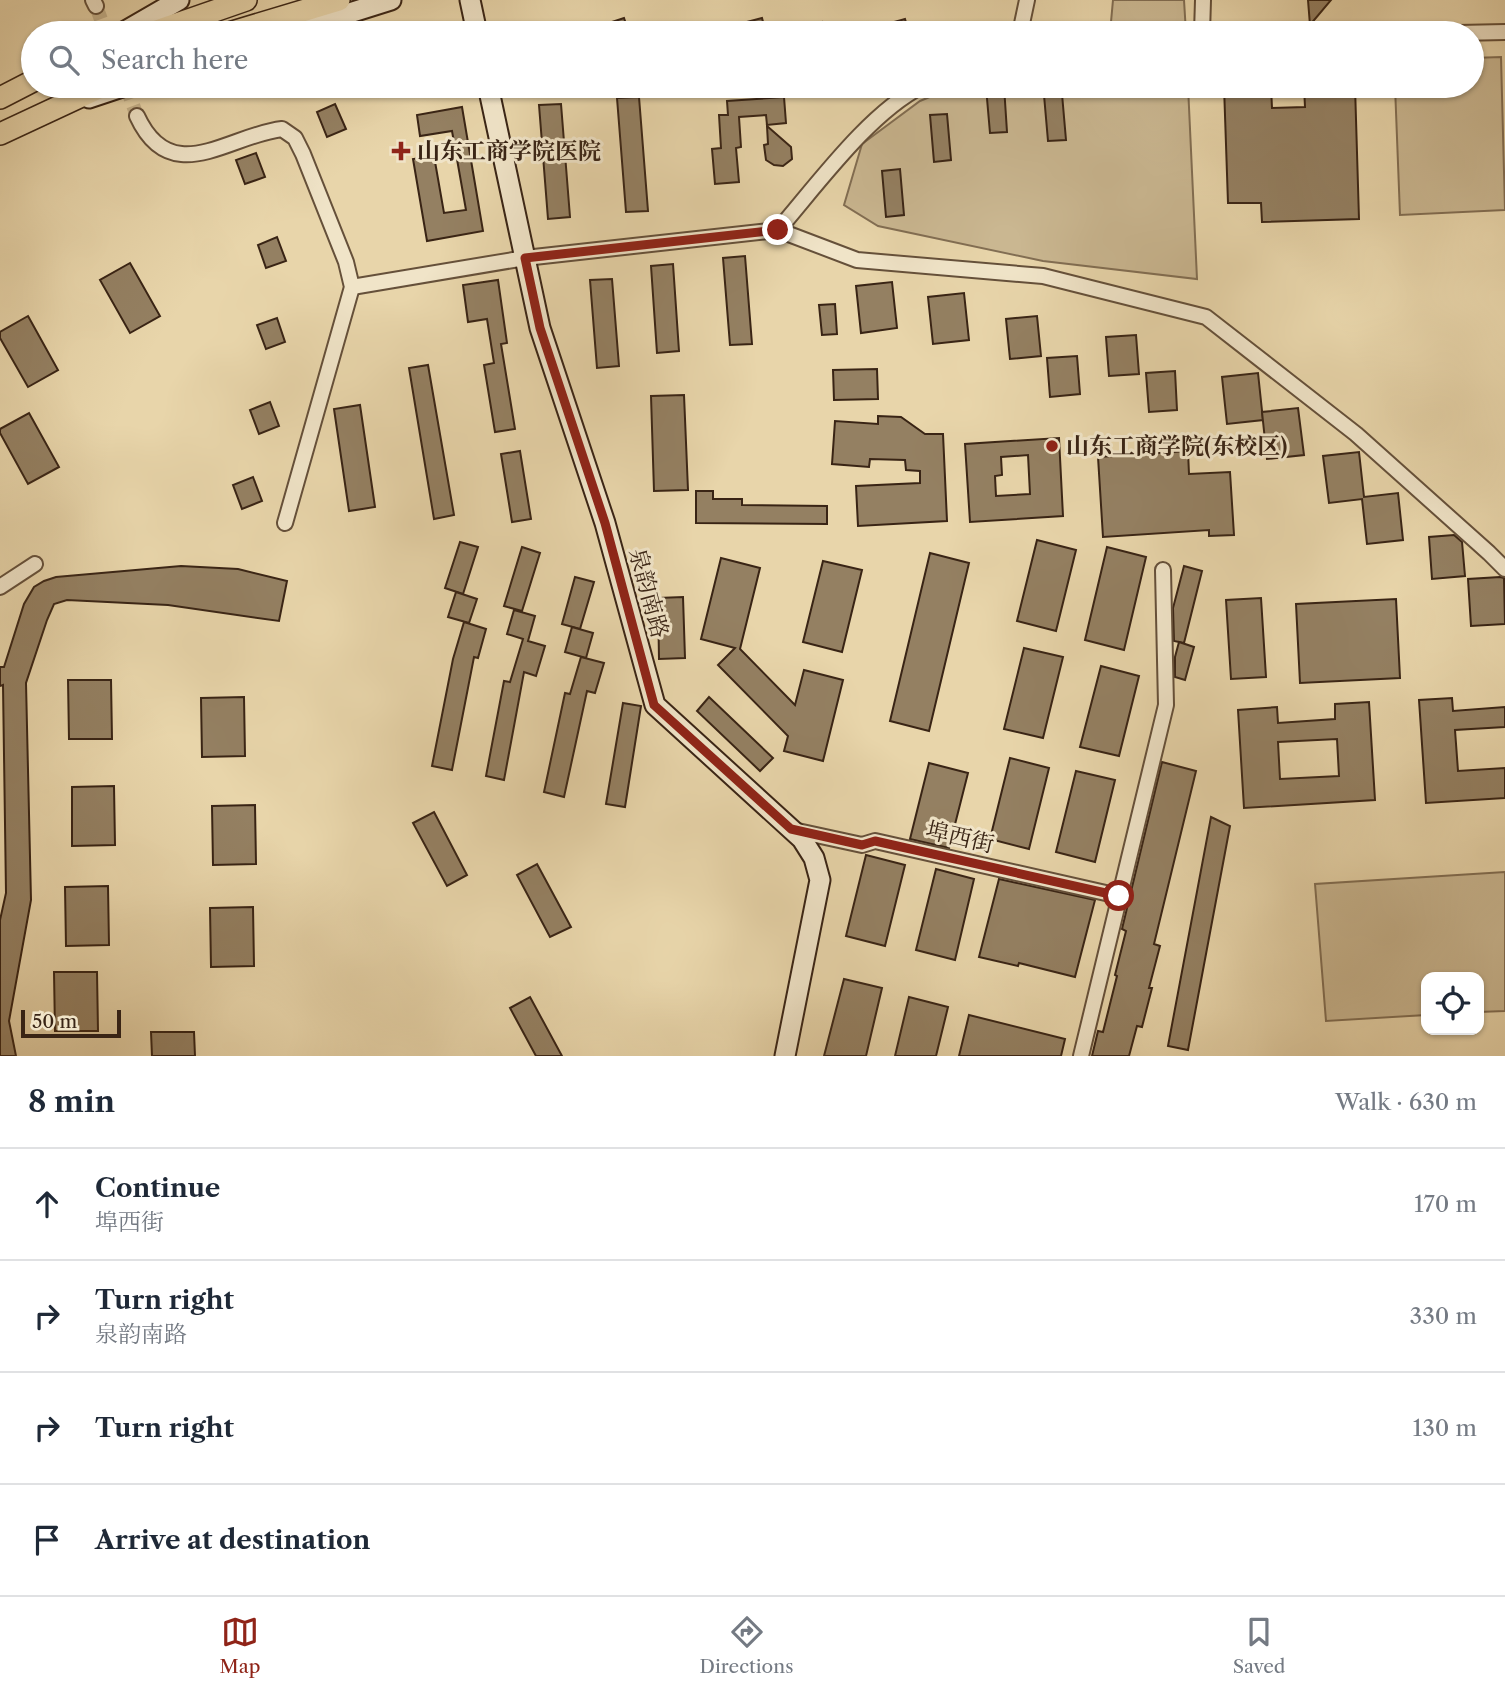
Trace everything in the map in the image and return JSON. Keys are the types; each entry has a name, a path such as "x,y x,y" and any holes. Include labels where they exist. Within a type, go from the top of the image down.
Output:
{"main road":[{"path":"186,21 246,0"},
{"path":"269,21 339,0"},
{"path":"0,98 21,87"},
{"path":"0,134 76,98"}],"street":[{"path":"143,21 179,0"},
{"path":"324,21 391,0"},
{"path":"470,0 474,21"},
{"path":"1023,21 1027,0"},
{"path":"1202,21 1203,0"},
{"path":"1484,32 1505,32"},
{"path":"32,118 90,98"},
{"name":"泉韵南路","path":"491,98 540,328 605,523 654,705 802,839 814,858 820,880 785,1056"},
{"path":"778,230 849,147 900,98"},
{"path":"137,116 143,129 154,140 169,152 186,156 218,149 269,131 282,129 295,138 346,262 352,287 285,523"},
{"path":"352,287 525,258 778,230 857,260 1043,276 1206,317 1356,434 1505,569"},
{"path":"0,587 35,564"},
{"path":"1081,1056 1166,705 1163,570"},
{"name":"埠西街","path":"791,829 862,845 875,841 1119,896"}],"shaded area":[{"path":"1113,0 1184,0 1185,21 1111,21"},
{"path":"1501,57 1505,210 1400,215 1395,98 1484,98 1484,58"},
{"path":"927,98 1189,98 1197,279 1043,261 878,226 844,205 862,144"},
{"path":"1505,872 1505,1011 1484,1012 1484,972 1421,972 1421,1015 1326,1021 1315,884"}],"building":[{"path":"1308,0 1331,0 1313,21 1310,21"},
{"path":"617,98 639,98 648,211 626,212"},
{"path":"784,98 786,123 767,125 766,115 739,117 741,147 736,148 739,182 715,184 712,149 721,148 719,115 728,115 727,101"},
{"path":"987,98 1005,98 1007,132 990,133"},
{"path":"1044,98 1062,98 1066,140 1048,141"},
{"path":"1224,98 1272,98 1272,108 1305,107 1305,98 1355,98 1359,219 1262,222 1261,203 1228,203"},
{"path":"335,104 346,129 327,137 317,112"},
{"path":"561,104 570,217 548,219 539,105"},
{"path":"462,107 483,231 427,241 413,159 434,156 444,213 466,210 452,131 420,136 417,115"},
{"path":"947,114 951,160 934,162 930,115"},
{"path":"767,126 791,147 792,159 783,166 766,160 764,145 768,144"},
{"path":"256,153 265,177 245,184 236,160"},
{"path":"900,169 904,215 886,217 882,171"},
{"path":"277,237 286,261 266,268 258,245"},
{"path":"745,256 752,344 730,345 723,258"},
{"path":"130,263 160,316 130,333 100,280"},
{"path":"673,264 679,351 657,353 651,266"},
{"path":"612,279 619,366 597,368 590,280"},
{"path":"498,280 507,343 501,344 515,429 495,432 484,365 494,363 487,319 468,322 463,285"},
{"path":"892,282 897,328 861,333 856,286"},
{"path":"964,293 969,340 933,344 928,297"},
{"path":"835,304 837,334 822,335 819,305"},
{"path":"28,316 58,370 28,387 0,338 0,332"},
{"path":"1037,316 1041,356 1010,359 1006,319"},
{"path":"277,318 285,342 266,349 257,325"},
{"path":"1136,335 1139,374 1109,376 1106,337"},
{"path":"1077,356 1080,394 1050,397 1047,358"},
{"path":"428,365 454,515 434,519 409,368"},
{"path":"877,369 878,399 834,400 833,370"},
{"path":"1175,371 1177,410 1149,412 1146,373"},
{"path":"1258,373 1263,420 1227,424 1222,377"},
{"path":"684,395 688,490 654,491 651,396"},
{"path":"270,402 279,426 259,434 250,410"},
{"path":"360,405 375,507 349,511 334,409"},
{"path":"1298,408 1304,455 1267,459 1262,412"},
{"path":"29,413 59,467 28,484 0,429"},
{"path":"878,416 901,417 925,434 943,434 947,521 858,526 856,486 920,483 920,471 906,470 905,460 870,459 869,467 832,464 835,421 878,424"},
{"path":"1059,438 1063,516 970,522 965,444","holes":["1028,455 1030,494 996,496 995,476 1002,475 1001,457"]},
{"path":"520,451 531,519 512,522 501,454"},
{"path":"1188,451 1189,474 1230,472 1234,535 1209,536 1209,530 1103,537 1098,457"},
{"path":"1359,452 1364,497 1398,493 1403,540 1367,544 1362,499 1329,503 1323,456"},
{"path":"253,477 262,501 242,509 233,485"},
{"path":"696,491 713,491 713,499 742,499 742,505 827,506 827,524 696,523"},
{"path":"1454,535 1462,542 1465,576 1432,579 1429,537"},
{"path":"1037,540 1076,550 1056,631 1017,621"},
{"path":"460,542 478,547 463,594 445,588"},
{"path":"522,547 540,553 522,611 504,606"},
{"path":"1107,547 1146,557 1124,650 1085,640"},
{"path":"930,553 969,563 929,731 890,721"},
{"path":"721,558 760,568 740,649 795,705 804,670 843,680 823,761 784,751 788,736 718,665 735,648 701,639"},
{"path":"823,561 862,570 842,652 803,642"},
{"path":"181,566 238,569 287,581 279,621 168,605 67,600 54,604 26,683 31,900 9,1021 16,1056 0,1056 0,920 6,893 3,685 0,686 0,667 4,667 24,604 34,587 44,581 56,577"},
{"path":"1184,566 1202,571 1184,643 1174,641 1173,608"},
{"path":"575,577 594,582 580,629 562,624"},
{"path":"1504,578 1505,624 1471,626 1468,579"},
{"path":"456,592 477,599 469,623 448,617"},
{"path":"683,597 685,658 659,659 658,598"},
{"path":"1261,598 1266,677 1231,679 1226,600"},
{"path":"1396,599 1400,678 1300,683 1296,604"},
{"path":"514,610 535,616 528,641 545,646 536,676 524,672 504,780 486,776 504,681 510,682 523,639 507,634"},
{"path":"464,622 486,629 478,658 474,657 452,770 432,766 453,659"},
{"path":"572,627 593,633 586,658 565,652"},
{"path":"1179,642 1194,647 1185,680 1175,677 1175,657"},
{"path":"1024,648 1063,657 1043,738 1004,729"},
{"path":"581,657 604,663 595,693 587,691 564,797 544,792 565,693 570,694"},
{"path":"1101,666 1139,676 1119,756 1080,747"},
{"path":"68,680 111,680 112,739 69,739"},
{"path":"244,697 245,756 202,757 201,698"},
{"path":"709,697 773,758 760,771 697,711"},
{"path":"1452,698 1453,711 1505,707 1505,727 1455,730 1458,771 1505,768 1505,798 1426,803 1419,700"},
{"path":"1369,702 1375,800 1244,808 1238,710 1277,707 1278,723 1335,719 1335,704","holes":["1337,739 1339,776 1280,779 1278,742"]},
{"path":"623,703 641,706 625,807 606,804"},
{"path":"1010,758 1049,768 1029,849 990,839"},
{"path":"1162,762 1196,771 1154,944 1160,946 1149,988 1152,988 1142,1027 1137,1026 1129,1056 1092,1056 1098,1031 1103,1032 1117,976 1115,975 1126,931 1122,929"},
{"path":"929,763 968,773 949,848 910,839"},
{"path":"1076,771 1115,780 1095,862 1056,852"},
{"path":"114,786 115,845 72,846 72,787"},
{"path":"255,805 256,864 213,865 212,806"},
{"path":"434,812 467,875 447,886 413,823"},
{"path":"1211,817 1230,826 1188,1050 1168,1046"},
{"path":"866,855 905,865 885,946 846,936"},
{"path":"537,864 571,927 550,937 517,875"},
{"path":"936,869 974,879 955,960 916,950"},
{"path":"999,879 1095,900 1075,977 1019,963 1018,966 979,957"},
{"path":"108,886 109,945 66,946 65,887"},
{"path":"253,907 254,966 211,967 210,908"},
{"path":"54,972 97,972 98,1031 55,1031"},
{"path":"844,979 882,988 866,1056 824,1056"},
{"path":"530,997 562,1056 536,1056 510,1008"},
{"path":"909,997 948,1007 936,1056 895,1056"},
{"path":"969,1015 1065,1039 1061,1056 959,1056"},
{"path":"151,1032 194,1032 195,1056 152,1056"}],"tunnel":[{"path":"96,6 102,21"},
{"path":"130,98 137,116"}],"place":[{"name":"山东工商学院医院","path":"401,151"},
{"name":"山东工商学院(东校区)","path":"1052,446"}],"route":[{"path":"778,230 525,258 540,328 605,523 654,705 791,829 862,845 875,841 1119,896"}]}
